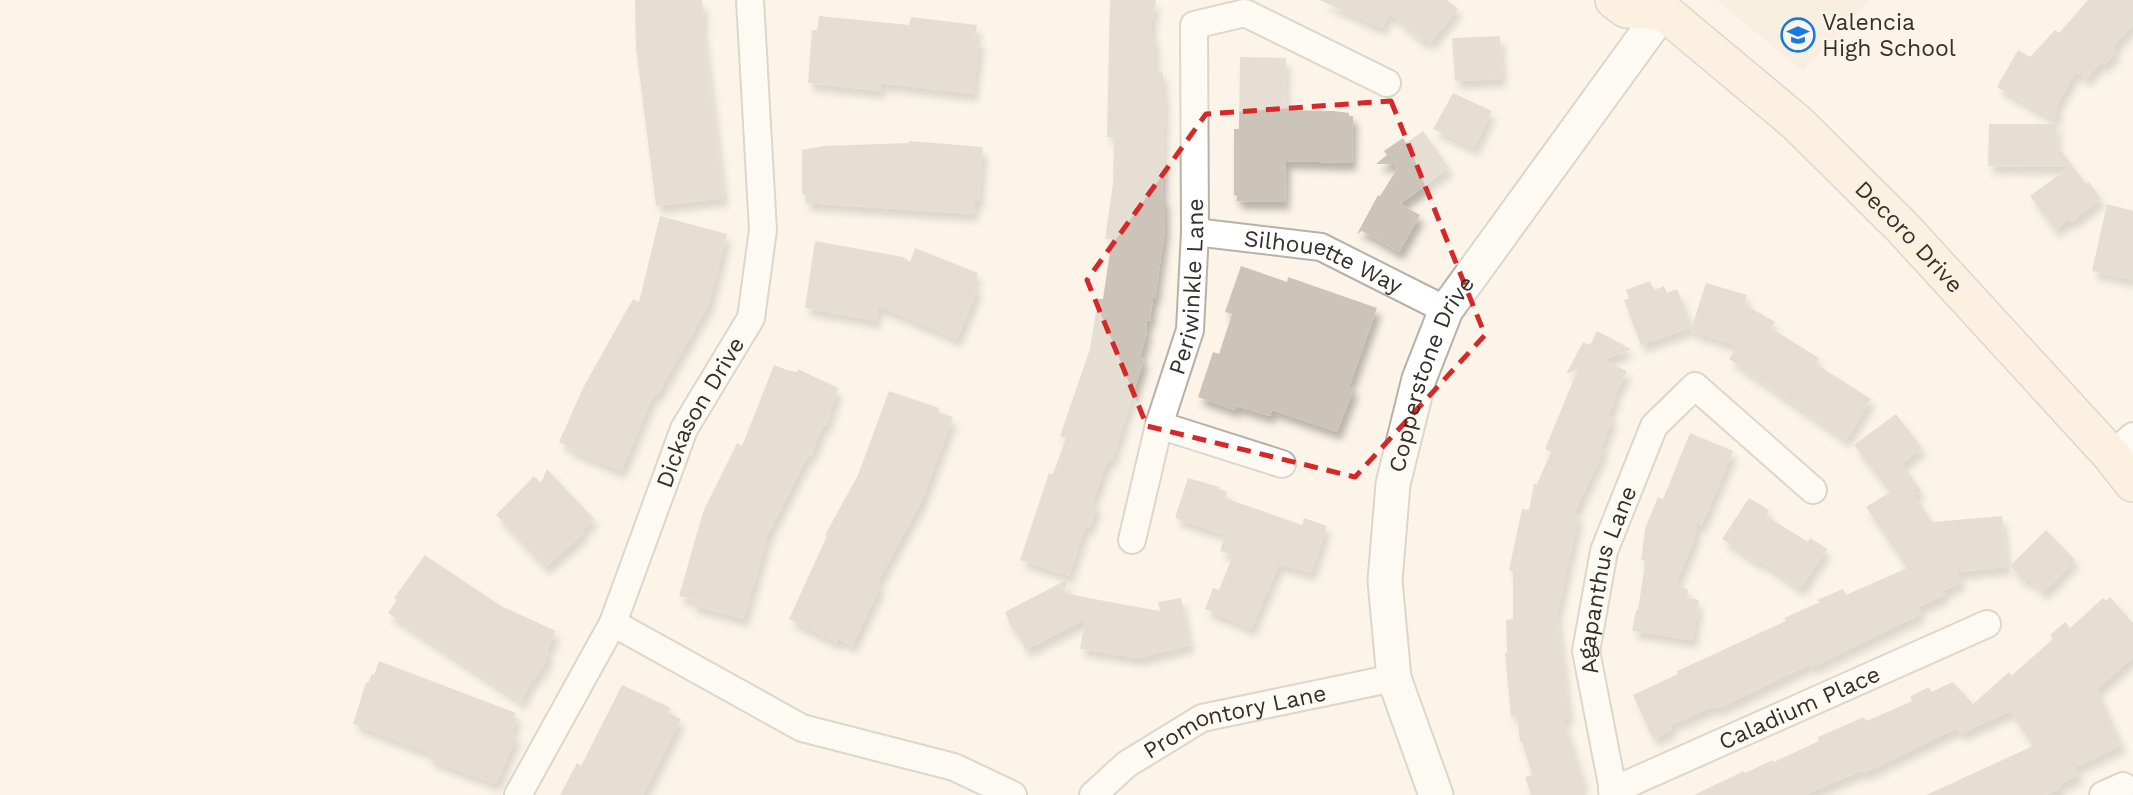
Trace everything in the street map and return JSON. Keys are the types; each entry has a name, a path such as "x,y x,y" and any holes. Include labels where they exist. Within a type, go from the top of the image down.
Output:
{"main road":[{"path":"1614,0 1626,9 1659,5"},
{"name":"Decoro Drive","path":"1659,5 1796,122 2122,445 2133,484"}],"street":[{"name":"Dickason Drive","path":"518,795 613,623 684,429 751,318 763,230 750,0"},
{"name":"Copperstone Drive","path":"1436,795 1394,678 1385,581 1394,484 1419,379 1446,310 1659,5"},
{"name":"Periwinkle Lane","path":"1132,540 1158,425 1190,330 1195,232 1194,25 1245,13 1387,83"},
{"name":"Silhouette Way","path":"1195,232 1321,247 1446,310"},
{"name":"Agapanthus Lane","path":"1613,793 1586,651 1604,551 1654,426 1695,386 1812,490"},
{"path":"1158,425 1282,464"},
{"path":"613,623 802,728 954,767 1013,795"},
{"name":"Caladium Place","path":"1613,793 1987,624"},
{"name":"Promontory Lane","path":"1093,795 1127,764 1202,718 1394,678"}],"highlighted area":[{"path":"1391,101 1485,335 1355,477 1147,426 1087,280 1206,114"}],"shaded area":[{"name":"Valencia High School","path":"1716,0 1870,0 1803,71"}],"building":[{"path":"635,0 702,0 702,22 724,198 656,206 636,48"},
{"path":"1110,0 1156,0 1152,39 1155,39 1155,70 1163,73 1165,96 1162,198 1165,198 1165,230 1155,298 1150,321 1147,320 1140,357 1144,359 1112,460 1108,459 1092,504 1097,506 1089,528 1085,527 1069,576 1020,560 1049,473 1053,474 1066,438 1060,436 1090,349 1098,299 1103,299 1112,239 1105,239 1113,184 1114,137 1107,137"},
{"path":"1319,0 1447,0 1458,9 1430,43 1425,38 1423,41 1389,13 1382,28"},
{"path":"2088,0 2133,0 2133,24 2113,47 2117,51 2104,65 2101,62 2086,79 2076,71 2057,105 2057,121 1997,87 2018,50 2030,57 2055,30 2059,33"},
{"path":"819,16 909,25 911,17 977,25 975,39 980,40 973,94 881,83 880,91 808,83 812,30 817,30"},
{"path":"1500,36 1502,79 1455,81 1452,38"},
{"path":"1240,57 1286,58 1285,110 1333,111 1353,116 1352,163 1286,161 1285,202 1237,201 1237,196 1234,195 1234,129 1239,129"},
{"path":"1453,93 1492,111 1474,148 1433,129"},
{"path":"1989,124 2057,124 2056,144 2086,184 2089,182 2101,199 2071,222 2069,219 2055,230 2030,196 2069,167 1988,166"},
{"path":"1423,131 1449,168 1400,204 1420,215 1399,252 1362,231 1357,234 1378,195 1380,196 1397,169 1395,164 1376,164 1387,155 1384,151 1403,138 1406,143"},
{"path":"909,141 983,147 979,201 975,201 974,214 806,203 805,194 802,194 802,150 824,146"},
{"path":"2107,204 2133,211 2133,280 2092,271"},
{"path":"660,216 727,234 709,304 657,395 654,393 621,471 569,449 571,448 559,442 583,388 633,299 639,302"},
{"path":"815,241 903,257 910,262 915,248 978,273 973,286 978,288 957,339 878,306 876,321 805,308"},
{"path":"1241,266 1287,282 1288,277 1377,308 1349,387 1354,388 1337,432 1272,410 1270,416 1236,406 1235,410 1198,397 1213,352 1219,354 1232,314 1225,312"},
{"path":"1650,281 1654,290 1664,286 1667,293 1677,289 1692,326 1706,283 1747,295 1744,304 1775,322 1771,328 1819,358 1816,364 1871,399 1846,440 1729,359 1737,346 1691,331 1692,327 1641,345 1624,300 1629,298 1626,290"},
{"path":"1597,331 1631,349 1604,360 1627,371 1614,396 1616,397 1608,416 1613,418 1601,447 1604,449 1574,514 1579,515 1557,614 1569,717 1563,718 1584,784 1580,786 1583,795 1531,795 1525,777 1532,775 1520,742 1517,716 1511,716 1505,653 1506,620 1513,619 1513,571 1509,570 1522,509 1529,510 1534,484 1537,484 1551,452 1545,449 1578,369 1566,374 1583,342 1590,345"},
{"path":"774,365 797,372 798,369 838,388 826,426 823,425 811,456 808,455 768,534 744,619 691,605 693,600 679,596 703,512 737,443 742,446"},
{"path":"889,391 939,408 938,412 953,417 922,500 877,583 881,585 852,646 838,639 837,643 789,619 827,536 825,535 858,475"},
{"path":"1896,414 1922,448 1902,463 1921,491 1914,495 1932,522 2002,516 2007,567 1957,572 1962,582 1943,591 1945,595 1918,607 1921,614 1812,667 1810,664 1717,709 1715,706 1670,725 1672,730 1653,739 1633,695 1678,674 1677,671 1786,621 1784,618 1820,602 1817,600 1843,589 1846,595 1907,568 1866,507 1890,492 1854,445"},
{"path":"1690,433 1733,451 1701,526 1697,523 1695,538 1676,583 1688,590 1687,598 1699,600 1693,640 1632,631 1644,571 1645,561 1641,560 1645,529 1658,497 1663,499"},
{"path":"547,469 594,519 582,530 584,533 545,567 496,515 534,476 541,483"},
{"path":"1188,478 1220,487 1219,489 1227,492 1225,498 1302,525 1304,518 1327,526 1311,573 1279,564 1251,629 1205,609 1213,588 1219,590 1233,555 1220,551 1225,535 1175,518"},
{"path":"1749,498 1769,510 1766,516 1808,542 1810,538 1827,549 1800,589 1722,539"},
{"path":"2046,530 2075,560 2043,593 2028,579 2025,582 2010,566"},
{"path":"425,555 501,606 556,631 541,671 532,679 521,702 388,613 397,600 394,598"},
{"path":"1068,579 1064,593 1160,611 1158,602 1181,598 1190,645 1138,658 1080,649 1085,619 1026,650 1005,612"},
{"path":"2110,597 2133,623 2133,657 2097,689 2122,745 2075,767 2079,775 2059,785 2061,788 2046,795 1926,795 2033,746 2010,711 1960,734 1957,728 1864,773 1863,770 1804,795 1694,795 1744,771 1745,773 1773,760 1774,762 1819,741 1818,737 1864,717 1866,721 1912,701 1910,696 1929,687 1931,692 1953,682 1973,704 2009,672 2011,676 2053,639 2050,635 2065,622 2070,628 2103,598 2106,601"},
{"path":"379,661 516,713 514,717 517,719 511,733 517,735 496,784 428,758 430,753 353,724 366,682 374,675"},
{"path":"622,685 671,708 668,713 681,719 643,795 560,795 577,763 581,766"}],"place":[{"name":"Valencia High School","path":"1798,35"}]}
